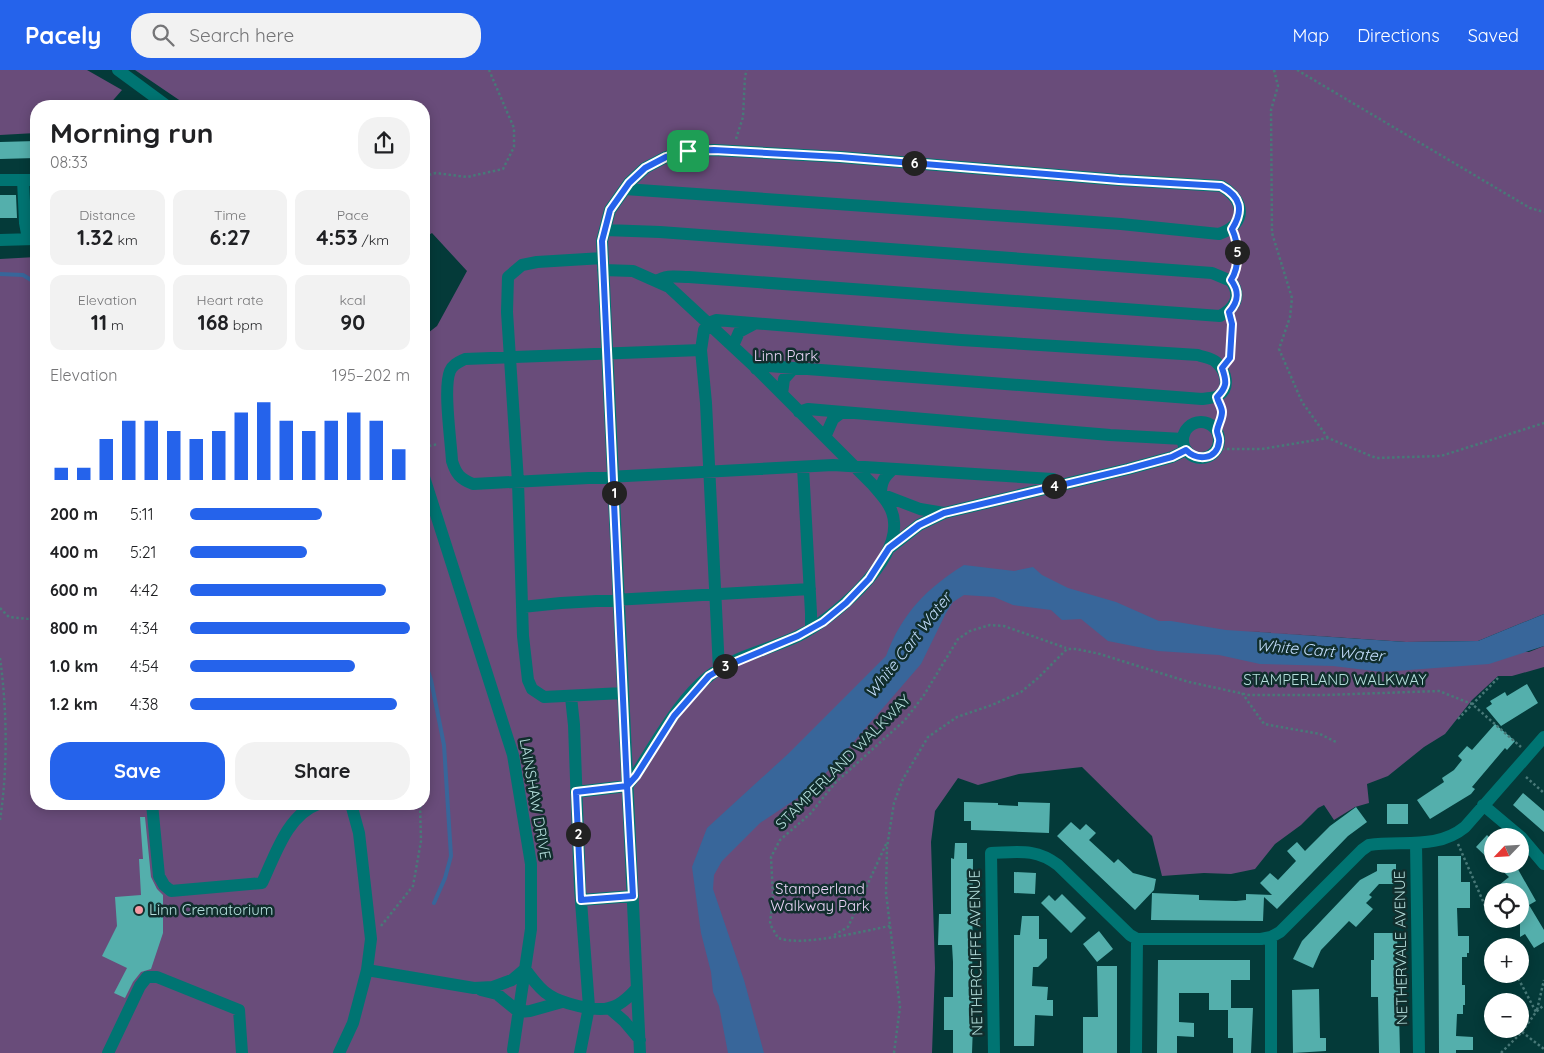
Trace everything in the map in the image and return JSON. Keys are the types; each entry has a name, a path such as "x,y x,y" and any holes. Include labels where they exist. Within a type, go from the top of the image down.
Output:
{"street":[{"path":"118,70 159,100"},
{"path":"625,189 1121,224 1219,234 1232,229 1239,218 1238,200 1232,192 1221,186 1119,180 840,157 734,151 688,151 666,157 645,168 625,189 610,210 602,241 640,1047"},
{"path":"0,180 30,180"},
{"path":"23,180 25,223 30,234"},
{"path":"605,230 651,231 1212,273 1231,280 1237,293 1236,304 1229,312 1220,316 668,276 662,277 657,281"},
{"path":"0,240 30,239"},
{"path":"576,792 627,786 636,776 653,746 680,708 709,676 810,629 823,622 846,603 869,579 889,548 894,538 894,521 889,504 881,494 733,346 669,287 633,271 603,264 537,262 522,265 508,277 507,288 518,482 525,665 532,688 544,697 623,693"},
{"path":"719,670 706,403 701,350 704,330 708,323 716,320 1198,355 1215,360 1222,368 1227,381 1225,390 1217,397 1202,399 761,366 756,369"},
{"path":"733,346 739,332 754,324"},
{"path":"701,350 465,359 455,364 450,371 448,388 452,461 456,472 463,480 473,484 585,477 614,478 802,467 854,466 1053,479 1060,485"},
{"path":"782,394 784,379 793,369"},
{"path":"799,412 808,410 1110,435 1184,445 1196,457 1202,458 1217,449 1219,443 1217,431 1209,423 1197,422 1187,428 1184,445 1172,457 944,513 919,525 889,548"},
{"path":"824,437 833,419 841,413"},
{"path":"802,467 810,589 810,629"},
{"path":"881,494 881,484 893,469"},
{"path":"881,494 920,510 944,513"},
{"name":"LAINSHAW DRIVE","path":"430,496 513,755 531,864 531,929 513,1050"},
{"path":"522,607 810,589"},
{"path":"571,697 581,900 589,1007 580,1053"},
{"path":"1136,1053 1137,939 1271,938 1280,932 1362,850 1380,844 1436,842 1454,836 1544,737"},
{"path":"1483,805 1521,837 1544,864"},
{"path":"153,810 160,876 164,885 172,891 262,883 294,820 306,810"},
{"path":"339,1053 353,1023 366,970 371,939 361,842 353,810"},
{"name":"NETHERVALE AVENUE","path":"1416,843 1419,1053"},
{"name":"NETHERCLIFFE AVENUE","path":"994,1053 991,853 1034,852 1046,856 1137,939"},
{"path":"581,900 633,896"},
{"path":"1271,938 1272,1053"},
{"path":"474,988 493,987 512,980 526,969 535,982 548,995 562,1002 589,1007 609,1008 628,998 637,988"},
{"path":"366,970 474,988 497,994 519,1012 530,1011 562,1002"},
{"path":"108,1053 140,986 148,977 158,977 239,1010 242,1053"},
{"path":"609,1008 624,1021 640,1047"}],"path":[{"path":"430,174 436,173 467,177 503,169 514,147 514,128 489,70"},
{"path":"734,151 743,118 747,70"},
{"path":"1274,70 1278,86 1271,110 1272,233 1292,298 1290,317 1279,349 1302,402 1328,438 1376,458 1441,456 1544,423"},
{"path":"1297,70 1530,208 1544,212"},
{"path":"1231,280 1236,274 1237,241 1232,229"},
{"path":"1222,368 1230,358 1232,324 1229,312"},
{"path":"1217,397 1222,410 1221,423 1217,431"},
{"path":"1217,449 1262,449 1328,438"},
{"path":"0,608 9,617 30,619"},
{"name":"STAMPERLAND WALKWAY","path":"890,926 799,941 784,940 775,935 770,924 773,895 771,857 780,840 810,814 835,783 905,720 924,695 958,639 970,631 990,625 1004,626 1067,649 1076,648 1100,654 1189,682 1242,693 1325,695 1439,691 1472,704 1529,754"},
{"path":"894,1053 900,1007 886,893 888,838 894,803 903,779 928,737 956,717 992,705 1021,692 1067,649"},
{"path":"0,658 5,694 3,798 0,820"},
{"path":"1458,718 1498,678"},
{"path":"1242,693 1264,724 1320,734 1338,743"},
{"path":"1516,767 1544,793"},
{"path":"371,939 413,886 421,841 420,810"},
{"path":"1454,836 1484,904"},
{"path":"833,936 848,927 888,838"},
{"path":"1536,1012 1544,980"},
{"path":"1521,983 1536,1012"},
{"path":"1529,1022 1544,1005"},
{"path":"1529,1037 1544,1048"},
{"path":"1501,1053 1516,1038"}],"green space":[{"path":"0,70 87,70 122,90 113,100 30,100 30,133 0,135"},
{"name":"Linn Park","path":"135,70 1544,70 1544,614 1478,641 1406,642 1246,631 1529,652 1544,646 1544,667 1512,676 1498,676 1472,700 1445,734 1424,747 1388,776 1367,784 1369,803 1355,807 1334,820 1324,805 1318,808 1301,825 1275,844 1255,869 1231,874 1204,873 1162,876 1152,836 1082,767 1019,774 978,785 958,778 935,811 931,842 935,968 932,1053 0,1053 0,259 30,257 30,810 430,810 430,331 437,326 467,271 432,233 430,234 430,100 179,100"}],"water":[{"name":"White Cart Water","path":"964,565 1014,571 1033,567 1042,575 1068,588 1116,602 1159,621 1171,621 1226,630 1406,642 1478,641 1544,614 1544,646 1489,664 1382,672 1333,666 1260,664 1219,655 1158,651 1108,641 1081,619 1062,620 1051,610 1013,605 994,597 964,595 953,602 946,613 921,664 831,768 802,795 760,823 722,861 714,875 713,889 744,980 764,1053 728,1053 719,1006 713,992 711,972 701,933 692,867 707,828 789,753 886,656 900,627 917,603 938,583"}],"building":[{"path":"30,141 30,158 0,159 0,142"},
{"path":"0,195 16,195 17,218 0,218"},
{"path":"1527,684 1538,703 1501,726 1486,708 1492,704 1490,701 1505,692 1507,696"},
{"path":"1495,724 1515,741 1507,750 1505,748 1472,787 1475,789 1471,794 1430,819 1417,800 1444,782 1442,778 1454,770 1462,760 1458,756 1467,746 1472,750"},
{"path":"1523,793 1544,811 1544,832 1513,805"},
{"path":"964,802 998,803 998,805 1018,806 1018,802 1050,803 1049,833 971,830 971,821 964,821"},
{"path":"1387,804 1408,804 1408,824 1387,824"},
{"path":"1356,807 1367,822 1348,836 1277,909 1264,897 1263,921 1151,920 1152,893 1199,895 1199,900 1236,901 1246,900 1246,894 1272,895 1260,883 1270,873 1278,880 1296,861 1287,851 1297,842 1305,851 1330,826"},
{"name":"Linn Crematorium","path":"140,817 145,817 151,877 157,889 163,895 163,933 151,969 141,972 133,982 125,998 114,993 127,968 102,956 117,926 115,897 141,895 139,859 143,859"},
{"path":"1071,822 1080,830 1086,824 1096,833 1089,840 1114,863 1118,859 1133,873 1156,879 1154,890 1135,910 1057,836"},
{"path":"1484,838 1484,854 1476,847"},
{"path":"955,843 967,843 967,859 973,859 972,997 974,997 972,1053 953,1053 953,1030 944,1030 944,997 953,997 953,962 952,945 938,945 939,914 951,914 951,858 954,859"},
{"path":"1438,856 1461,856 1461,882 1470,882 1470,908 1457,908 1458,936 1469,936 1469,953 1467,953 1467,957 1462,957 1462,985 1465,985 1465,1005 1463,1005 1463,1014 1457,1014 1456,1036 1473,1037 1473,1050 1456,1050 1456,1053 1439,1053"},
{"path":"1377,864 1396,864 1396,884 1379,884 1369,895 1372,897 1366,903 1373,909 1356,927 1349,921 1321,950 1313,968 1293,959 1302,941 1360,880 1377,871"},
{"path":"1014,872 1036,873 1035,894 1014,893"},
{"path":"1505,873 1520,873 1526,883 1502,883 1509,877"},
{"path":"1529,889 1536,901 1529,905"},
{"path":"1062,894 1086,918 1071,933 1041,903 1049,895 1055,901"},
{"path":"1529,905 1544,930 1544,942 1534,948 1525,934 1520,937 1520,928 1529,928"},
{"path":"1022,916 1039,916 1039,939 1047,939 1047,958 1038,967 1033,967 1032,986 1048,987 1047,1000 1053,1000 1053,1016 1035,1015 1034,1046 1014,1046 1014,935 1020,935"},
{"path":"1099,931 1113,949 1097,962 1083,944"},
{"path":"1374,933 1397,933 1400,1053 1379,1053 1378,997 1371,997 1371,960 1374,960"},
{"path":"1158,960 1250,960 1250,980 1231,980 1231,1008 1253,1008 1251,1053 1233,1053 1233,1038 1228,1038 1228,1010 1209,1010 1209,993 1179,993 1179,1022 1194,1023 1194,1037 1177,1036 1177,1053 1157,1053"},
{"path":"1097,966 1117,966 1117,1053 1083,1053 1083,1017 1098,1017"},
{"path":"1319,989 1320,1038 1326,1038 1326,1051 1293,1053 1292,990"}],"waterway":[{"path":"0,274 23,275 30,279"},
{"path":"430,677 444,745 451,856 445,878 434,903"}],"place":[{"name":"Linn Crematorium","path":"139,910"}],"route":[{"path":"688,151 666,157 645,168 629,183 610,210 602,241 627,786 576,792 581,900 633,896 627,786 636,776 653,746 692,692 709,676 726,666 798,636 823,622 846,603 869,579 887,554 889,548 902,537 919,525 944,513 1128,469 1172,457 1186,450 1190,455 1202,458 1213,453 1219,443 1217,431 1221,423 1222,410 1217,397 1225,390 1227,381 1222,368 1230,358 1232,324 1229,312 1236,304 1237,293 1231,280 1236,274 1237,241 1232,229 1239,218 1238,200 1232,192 1221,186 1186,182 1119,180 840,157 714,150 688,151"}],"park label":[{"name":"Stamperland Walkway Park","path":"820,898"}]}
